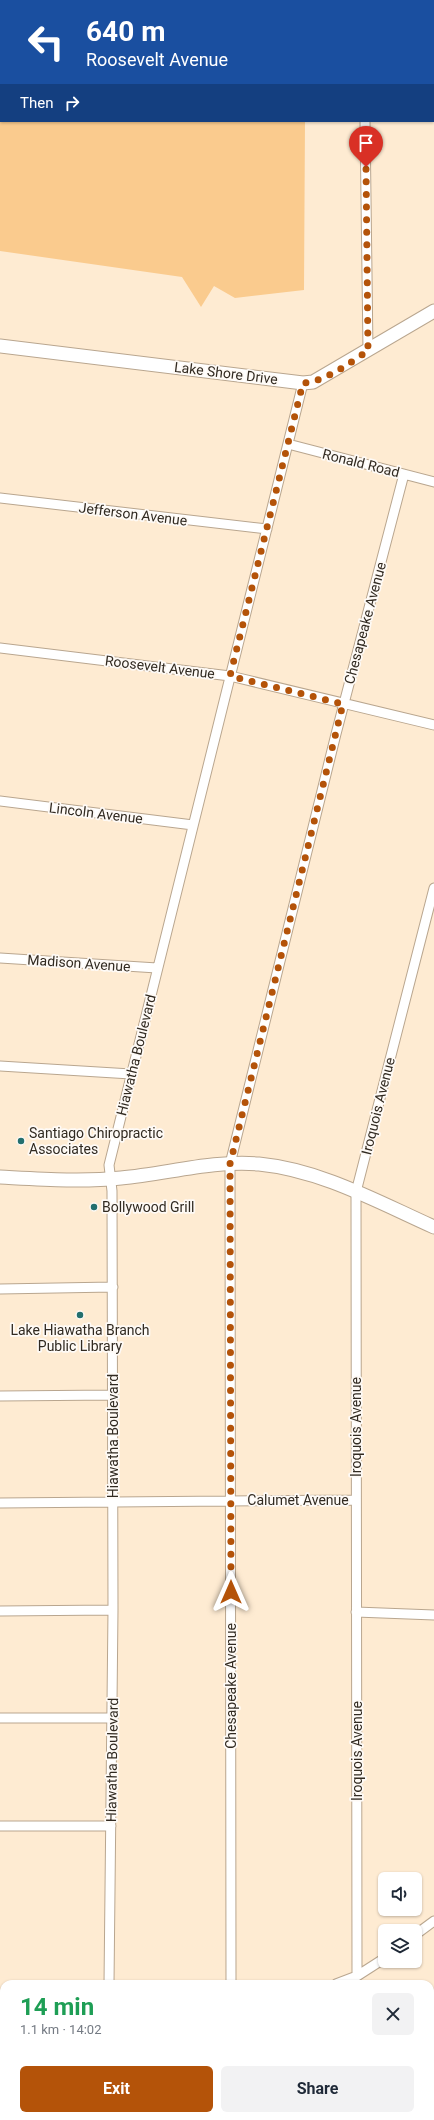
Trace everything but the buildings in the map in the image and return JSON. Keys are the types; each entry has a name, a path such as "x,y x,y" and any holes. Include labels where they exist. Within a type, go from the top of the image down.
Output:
{"street":[{"path":"365,122 368,351"},
{"name":"Lake Shore Drive","path":"0,346 303,383 322,379 434,312"},
{"name":"Hiawatha Boulevard","path":"109,1980 113,1718 113,1287 111,1179 109,1165 130,1074 303,383"},
{"name":"Ronald Road","path":"288,444 434,482"},
{"name":"Chesapeake Avenue","path":"231,1980 230,1164 343,704 404,474"},
{"name":"Jefferson Avenue","path":"0,498 267,530"},
{"name":"Roosevelt Avenue","path":"0,648 230,676 434,725"},
{"name":"Lincoln Avenue","path":"0,801 193,825"},
{"name":"Iroquois Avenue","path":"357,1976 356,1192 434,888"},
{"name":"Madison Avenue","path":"0,958 157,968"},
{"path":"0,1066 130,1074"},
{"path":"0,1177 111,1179 230,1164 260,1164 301,1172 356,1192 434,1228"},
{"path":"0,1289 113,1287"},
{"path":"0,1396 113,1395"},
{"name":"Calumet Avenue","path":"0,1503 356,1500"},
{"path":"0,1611 113,1610"},
{"path":"356,1612 434,1614"},
{"path":"0,1718 113,1718"},
{"path":"0,1826 111,1826"},
{"path":"422,1930 434,1921"},
{"path":"346,1980 357,1976 378,1962"}],"shaded area":[{"path":"0,122 305,122 304,290 235,298 214,286 201,307 182,277 0,251"}],"place":[{"name":"Santiago Chiropractic Associates","path":"21,1141"},
{"name":"Bollywood Grill","path":"94,1207"},
{"name":"Lake Hiawatha Branch Public Library","path":"80,1315"}],"route":[{"path":"231,1592 229,1390 230,1164 343,704 230,676 303,383 322,379 368,351 366,167"}]}
